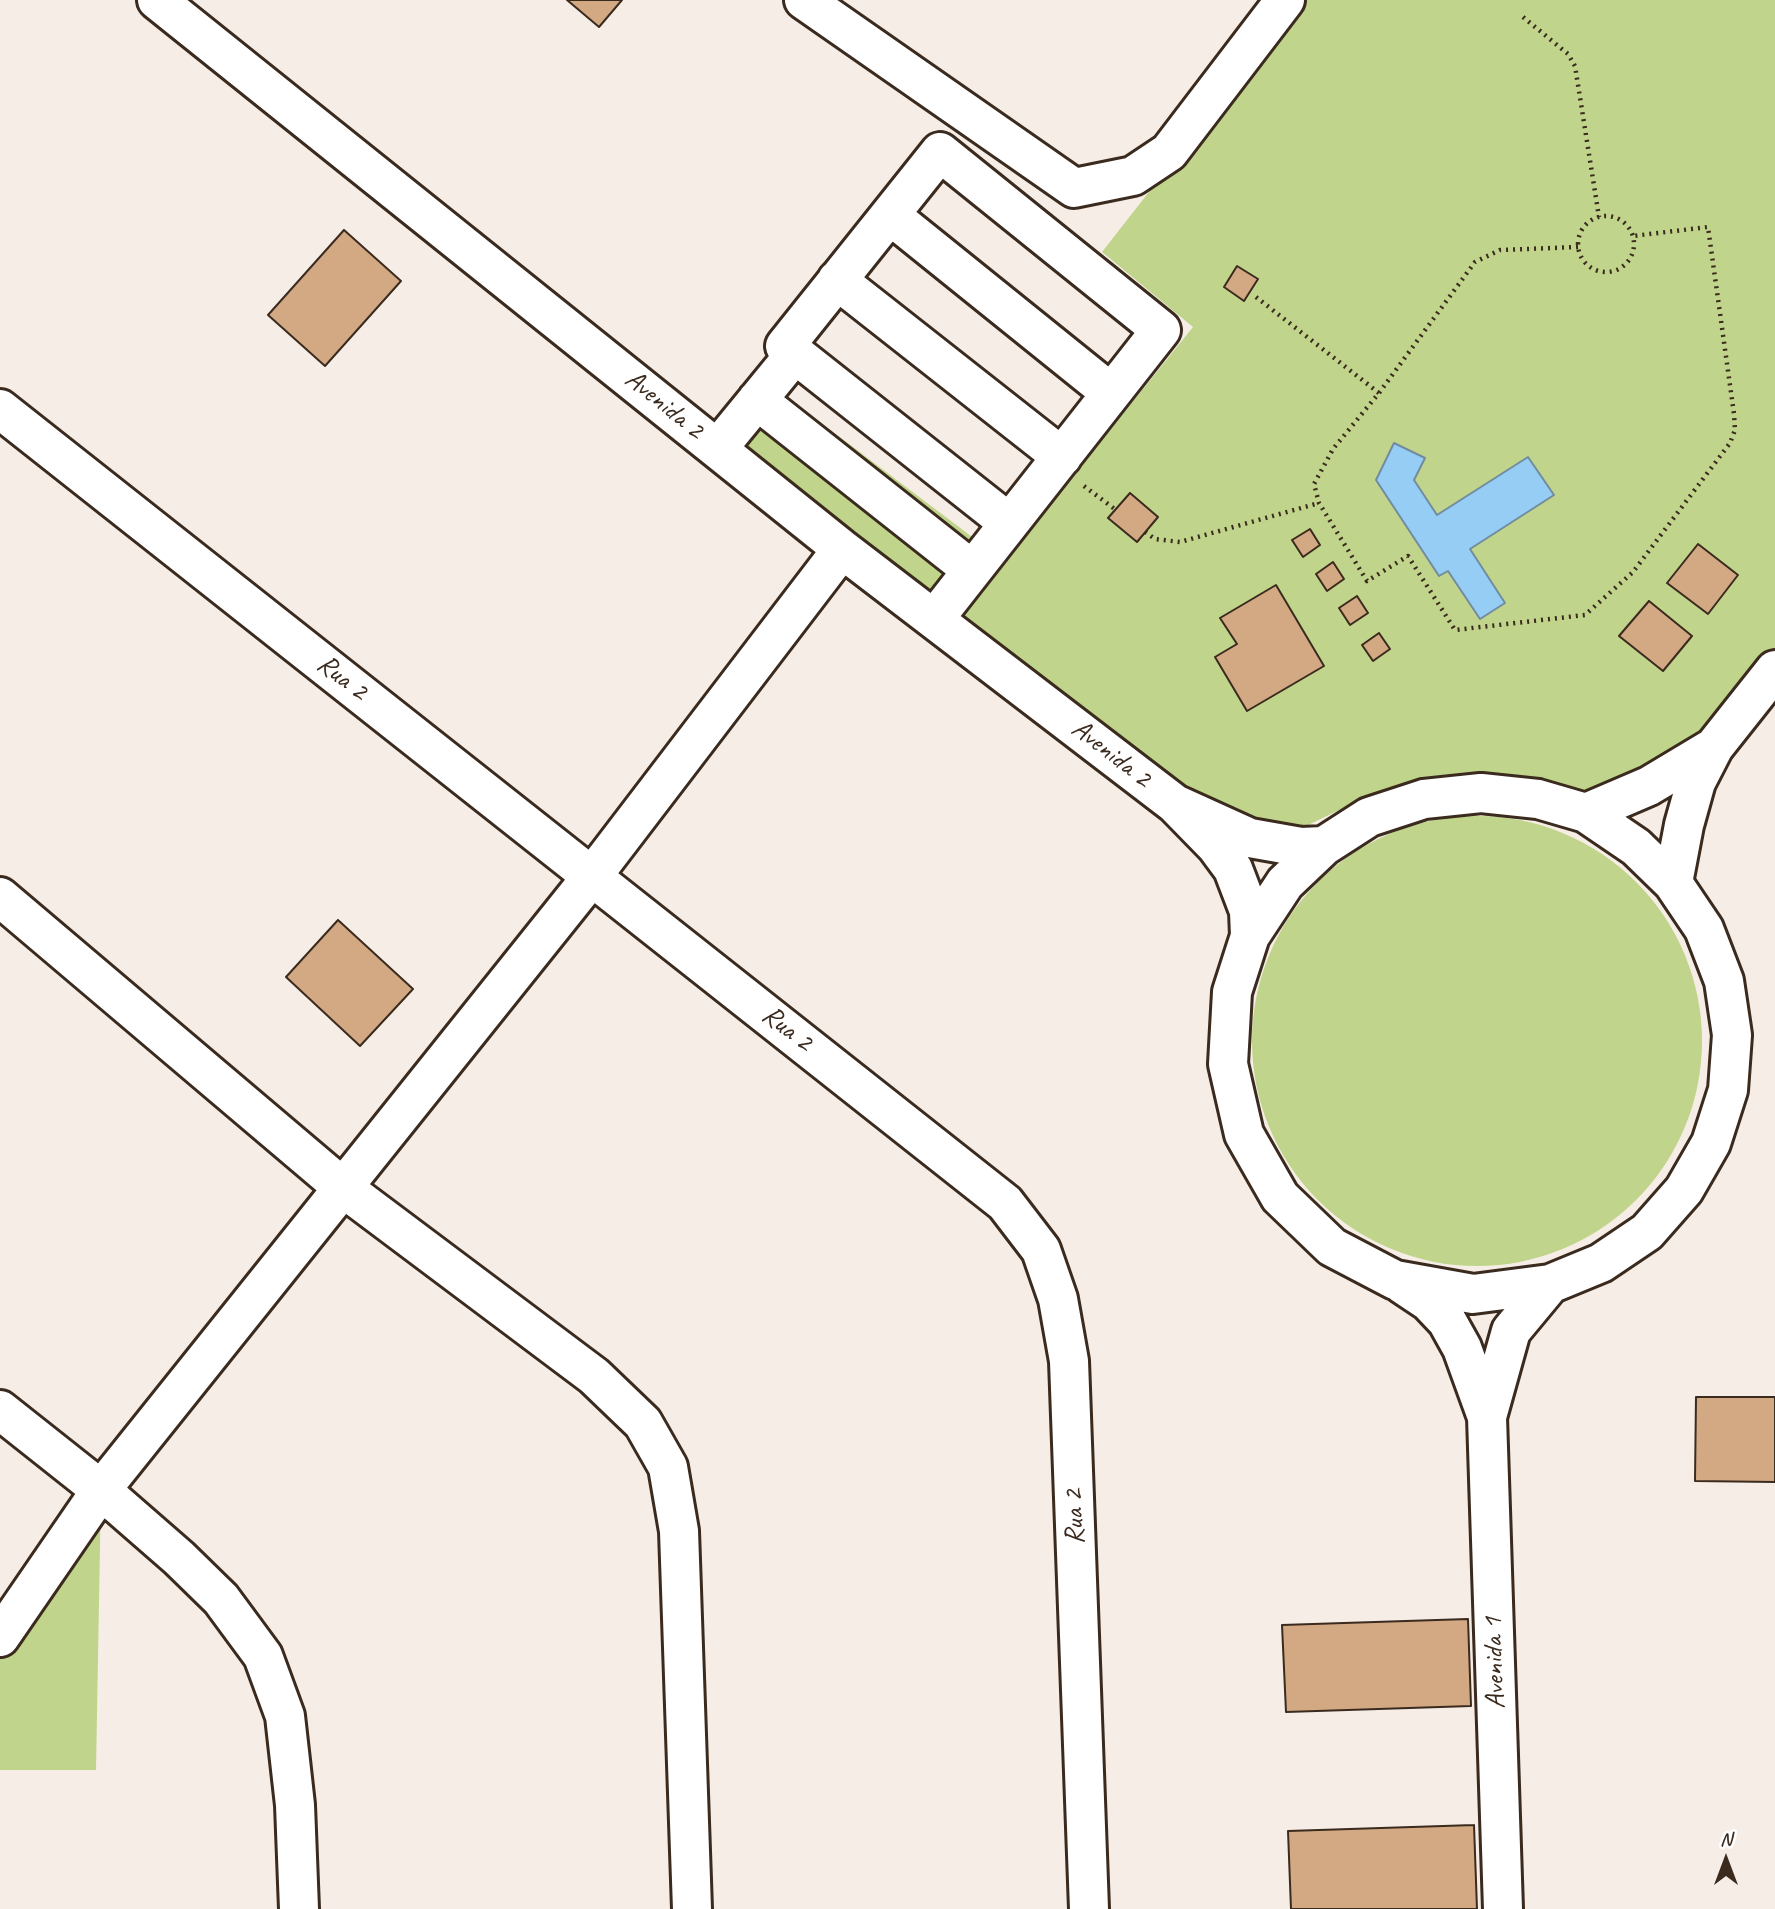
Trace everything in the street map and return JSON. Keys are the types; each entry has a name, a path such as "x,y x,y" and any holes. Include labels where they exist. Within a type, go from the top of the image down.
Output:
{"street":[{"name":"Avenida 2","path":"157,0 842,549 1175,804"},
{"path":"804,0 1073,188 1133,176 1169,152 1285,0"},
{"path":"935,618 1161,330 940,152 785,346 1009,523"},
{"path":"890,215 1111,393"},
{"path":"838,280 1062,457"},
{"path":"718,448 794,354"},
{"path":"757,400 972,570"},
{"name":"Rua 2","path":"0,409 1005,1203 1041,1250 1058,1299 1069,1361 1089,1909"},
{"path":"0,1637 101,1490 593,875 842,549"},
{"path":"1673,883 1690,802 1714,747 1775,670"},
{"path":"1586,813 1649,786 1714,747"},
{"path":"1395,1280 1473,1294 1550,1284 1601,1263 1647,1231 1684,1190 1711,1143 1728,1090 1731,1035 1724,981 1704,929 1673,883 1636,847 1586,813 1538,799 1481,793 1424,799 1369,817 1324,846 1285,883 1250,936 1232,992 1228,1064 1244,1134 1280,1197 1332,1247 1395,1280 1429,1302 1447,1321 1462,1348 1487,1417"},
{"path":"1175,804 1250,838 1301,847 1324,846"},
{"path":"1175,804 1216,846 1233,869 1249,911 1250,936"},
{"path":"0,897 342,1187 594,1376 643,1423 668,1467 679,1531 692,1909"},
{"path":"1487,1417 1511,1331 1550,1284"},
{"path":"0,1410 101,1490 180,1558 221,1599 263,1656 285,1716 295,1805 299,1909"},
{"name":"Avenida 1","path":"1487,1417 1503,1909"}],"path":[{"path":"1523,17 1568,54 1575,66 1599,217"},
{"path":"1599,217 1622,221 1633,236 1633,253 1624,266 1616,271 1595,271 1586,264 1578,247 1584,227 1599,217"},
{"path":"1578,247 1500,250 1475,262 1379,393 1333,449 1314,484 1319,503 1367,581 1408,556 1455,630 1585,615 1639,564 1730,443 1735,430 1708,227 1633,236"},
{"path":"1256,296 1379,393"},
{"path":"1145,532 1154,539 1180,542 1319,503"}],"green space":[{"path":"1299,0 1775,0 1775,649 1702,744 1594,794 1398,789 1354,803 1306,826 1287,829 1209,810 729,447 775,388 1004,561 1193,327 1102,252"},
{"path":"1477,816 1521,820 1563,833 1602,854 1636,882 1664,916 1685,955 1698,997 1702,1041 1698,1085 1685,1127 1664,1166 1636,1200 1602,1228 1563,1249 1521,1262 1477,1266 1433,1262 1391,1249 1352,1228 1318,1200 1290,1166 1269,1127 1256,1085 1252,1041 1256,997 1269,955 1290,916 1318,882 1352,854 1391,833 1433,820"},
{"path":"101,1490 96,1770 0,1770 0,1637"}],"water":[{"path":"1394,443 1425,458 1414,480 1437,515 1528,457 1554,495 1470,549 1505,603 1480,619 1448,571 1439,576 1376,480"}],"building":[{"path":"567,0 622,0 599,27"},
{"path":"344,230 401,281 325,366 268,315"},
{"path":"1237,266 1258,279 1244,301 1224,287"},
{"path":"1130,493 1158,517 1137,542 1108,518"},
{"path":"1310,529 1320,545 1303,557 1292,540"},
{"path":"1698,544 1738,575 1708,614 1667,583"},
{"path":"1333,562 1344,579 1327,591 1316,574"},
{"path":"1276,585 1324,666 1247,711 1215,657 1237,644 1220,618"},
{"path":"1357,596 1368,613 1350,625 1339,608"},
{"path":"1649,601 1692,636 1663,671 1619,636"},
{"path":"1379,633 1390,649 1373,661 1362,645"},
{"path":"338,920 413,989 360,1046 286,977"},
{"path":"1696,1397 1775,1397 1775,1482 1695,1481"},
{"path":"1468,1619 1471,1706 1286,1712 1282,1625"},
{"path":"1474,1825 1477,1909 1291,1909 1288,1831"}]}
